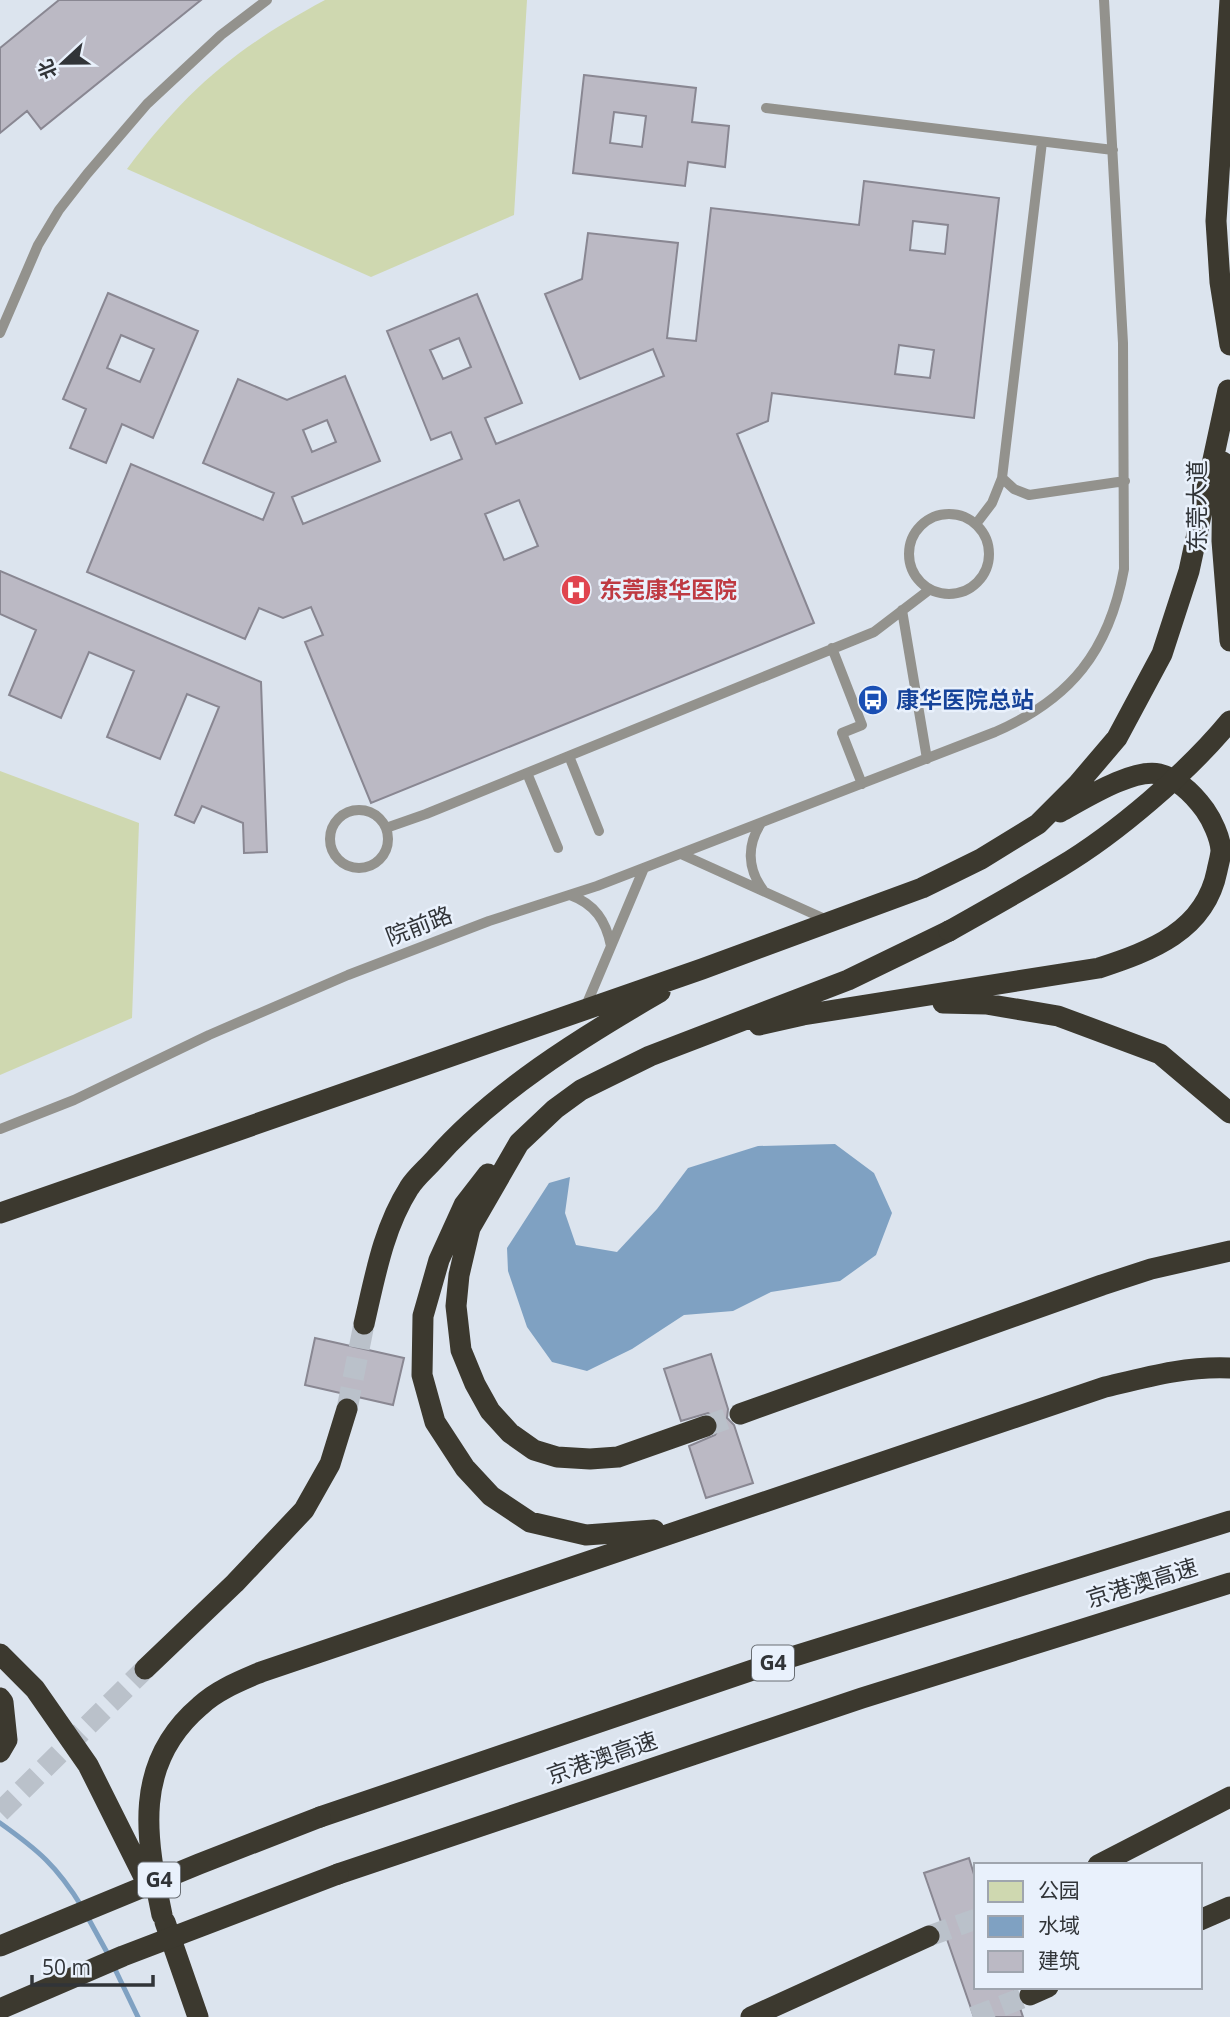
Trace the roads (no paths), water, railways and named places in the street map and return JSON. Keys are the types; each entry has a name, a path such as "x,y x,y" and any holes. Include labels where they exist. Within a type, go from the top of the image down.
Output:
{"highway":[{"path":"1230,0 1216,221 1220,282 1230,345"},
{"path":"1038,824 1077,785 1117,738 1162,654 1189,571 1229,380"},
{"name":"东莞大道","path":"1229,380 1223,434 1222,541 1230,641"},
{"path":"731,1514 643,1532 586,1535 530,1522 491,1496 465,1468 435,1422 422,1376 423,1316 439,1260 464,1205 519,1143 555,1109 581,1090 617,1071 696,1038 848,979 948,931 1063,866 1143,808 1218,736 1230,721"},
{"path":"0,1213 702,969 922,888 981,859 1038,824 1127,777 1158,774 1185,786 1210,819 1221,850 1214,884 1201,911 1172,937 1140,955 1099,968 803,1015 696,1038"},
{"path":"364,1324 382,1246 409,1187 452,1138 516,1085 592,1033 702,969"},
{"path":"885,1003 986,1004 1058,1016 1160,1054 1230,1113"},
{"path":"519,1143 470,1228 459,1275 456,1306 461,1350 490,1411 510,1433 534,1450 557,1457 618,1457 706,1426"},
{"path":"740,1414 1151,1269 1230,1251"},
{"path":"162,1915 149,1848 149,1793 160,1757 178,1730 199,1706 227,1687 261,1672 1105,1387 1173,1370 1230,1368"},
{"path":"145,1669 235,1583 304,1510 330,1464 347,1409"},
{"name":"京港澳高速","path":"0,1946 320,1817 785,1659 1230,1521"},
{"name":"京港澳高速","path":"0,2009 123,1956 338,1874 862,1698 1230,1583"},
{"path":"0,1654 35,1689 88,1765 131,1847 162,1915 198,2017"},
{"path":"0,1698 3,1702 7,1740 0,1752"},
{"path":"1102,1863 1230,1797"},
{"path":"1202,1919 1230,1907"},
{"path":"751,2017 929,1936"}],"lane":[{"path":"0,333 38,245 59,210 87,174 147,104 221,35 267,0"},
{"name":"院前路","path":"0,1129 74,1100 209,1035 348,975 489,921 570,895 681,854 1024,720 1050,703 1073,682 1092,657 1111,620 1124,569 1123,343 1104,0"},
{"path":"766,108 1113,150"},
{"path":"976,524 992,503 1002,478 1042,142"},
{"path":"1002,478 1014,489 1029,495 1125,481"},
{"path":"950,513 976,524 987,541 989,551 989,560 981,578 967,591 957,594 948,595 929,590 915,576 908,558 911,539 916,530 931,518 950,513"},
{"path":"386,828 874,632 929,590"},
{"path":"902,610 927,759"},
{"path":"832,648 862,725 842,733 862,784"},
{"path":"569,756 599,831"},
{"path":"527,773 558,848"},
{"path":"360,810 376,815 386,828 388,836 385,853 366,868 349,867 336,858 332,850 330,842 333,826 337,819 352,811 360,810"},
{"path":"762,823 753,839 750,857 754,875 763,890"},
{"path":"681,854 831,921"},
{"path":"586,1008 644,867"},
{"path":"570,895 595,910 606,927 611,946"}],"water":[{"path":"835,1144 874,1173 892,1213 876,1255 840,1281 771,1292 733,1311 684,1315 632,1349 587,1371 552,1362 527,1327 508,1271 507,1248 549,1183 570,1177 565,1213 576,1245 617,1252 657,1209 688,1168 758,1146"}],"waterway":[{"path":"0,1823 46,1860 64,1880 82,1907"},
{"path":"87,1916 109,1956"},
{"path":"113,1965 138,2017"}],"tunnel":[{"path":"347,1409 364,1324"},
{"path":"706,1426 740,1414"},
{"path":"0,1812 145,1669"},
{"path":"929,1936 974,1920"},
{"path":"973,2017 1030,1995"}],"place":[{"name":"东莞康华医院","path":"576,590"},
{"name":"康华医院总站","path":"873,700"}]}
